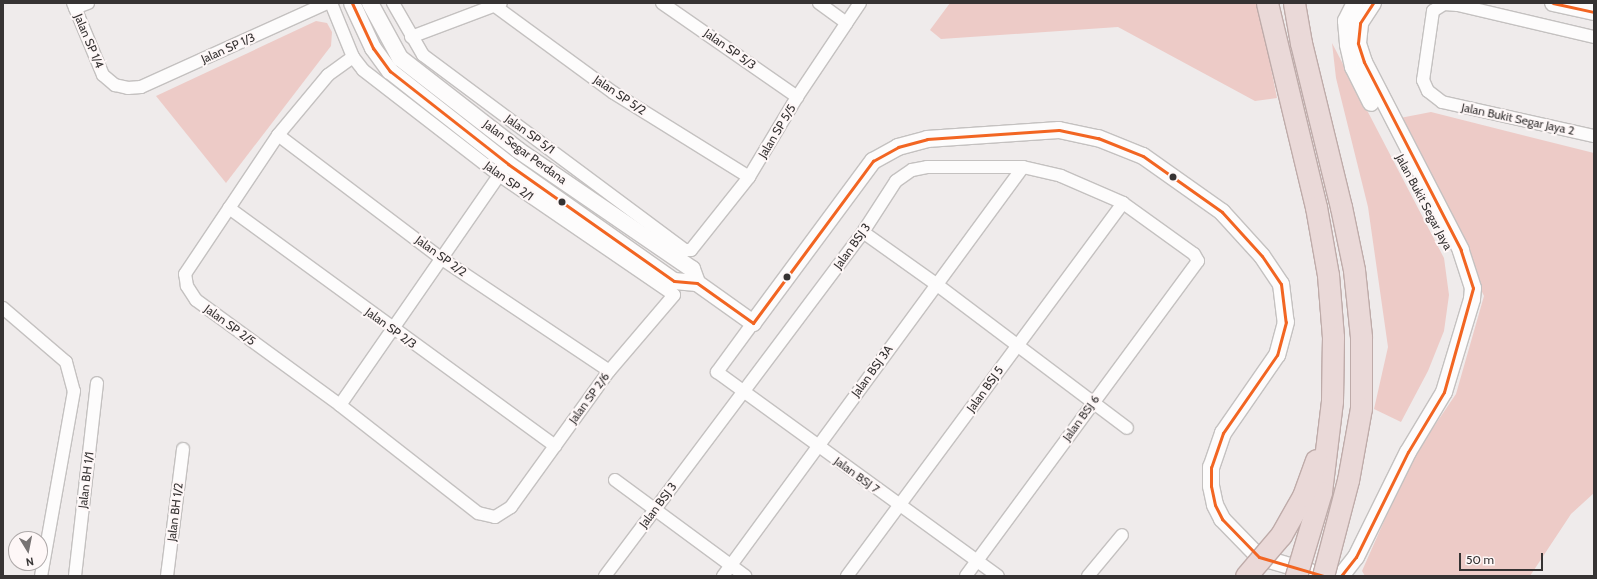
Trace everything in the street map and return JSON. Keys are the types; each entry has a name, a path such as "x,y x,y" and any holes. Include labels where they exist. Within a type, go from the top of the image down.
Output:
{"highway":[{"path":"1267,3 1316,207 1328,275 1333,337 1332,401 1320,492 1296,576"},
{"path":"1294,3 1347,235 1354,270 1361,337 1361,408 1348,480 1324,576"},
{"path":"1246,576 1281,535 1303,496 1332,401"}],"street":[{"path":"74,6 88,3"},
{"name":"Jalan SP 1/3","path":"128,88 141,87 327,3"},
{"name":"Jalan SP 2/1","path":"331,3 353,57 362,70 503,170 674,295"},
{"name":"Jalan Segar Perdana","path":"352,3 373,48 390,71 503,170 674,281 697,283 753,323"},
{"name":"Jalan Segar Perdana","path":"370,3 400,58 518,150 692,269 697,283"},
{"name":"Jalan SP 5/1","path":"393,3 411,37 423,55 685,250"},
{"name":"Jalan SP 5/3","path":"662,3 797,97"},
{"path":"819,3 847,23"},
{"name":"Jalan SP 5/5","path":"685,250 694,249 749,177 797,97 860,3"},
{"name":"Jalan Bukit Segar Jaya","path":"1338,576 1410,429 1433,390 1460,315 1462,298 1462,280 1452,255 1353,67 1346,21 1355,3"},
{"name":"Jalan Bukit Segar Jaya","path":"1341,576 1356,557 1408,452 1444,392 1472,299 1473,288 1461,250 1364,62 1358,43 1360,23 1373,3"},
{"path":"1553,3 1594,12"},
{"path":"411,37 498,4"},
{"name":"Jalan SP 5/2","path":"498,4 614,94 749,177"},
{"name":"Jalan Bukit Segar Jaya 2","path":"1594,37 1458,5 1444,4 1433,11 1427,42 1424,80 1428,91 1442,102 1594,136"},
{"name":"Jalan SP 1/4","path":"74,6 103,75 116,85 128,88"},
{"name":"Jalan SP 2/5","path":"353,57 328,76 278,135 185,274 186,286 196,300 340,405 478,513 495,517 511,507"},
{"path":"753,323 874,162 898,147 927,139 1059,130 1098,138 1143,156 1222,212 1262,256 1281,284 1286,322 1277,355 1223,433 1211,467 1211,486 1215,505 1222,519 1259,557 1324,576"},
{"name":"Jalan SP 2/2","path":"278,135 442,259 609,371"},
{"path":"340,405 518,150"},
{"name":"Jalan BSJ 3","path":"605,576 863,232 896,181 912,170 927,167 1023,167 1061,176 1123,203 1194,254 1198,261"},
{"name":"Jalan BSJ 3A","path":"723,576 1023,167"},
{"name":"Jalan BSJ 5","path":"848,576 1123,203"},
{"name":"Jalan SP 2/3","path":"229,208 393,330 555,446"},
{"path":"863,232 936,284 1017,347 1127,428"},
{"name":"Jalan BSJ 6","path":"966,576 1198,261"},
{"name":"Jalan SP 2/6","path":"511,507 609,371 674,295"},
{"path":"3,308 66,362 74,391 41,576"},
{"name":"Jalan BSJ 7","path":"753,323 717,372 899,506 998,576"},
{"name":"Jalan BH 1/1","path":"76,576 98,383"},
{"name":"Jalan BH 1/2","path":"167,576 183,449"},
{"path":"614,480 745,576"},
{"path":"1088,576 1122,535"}],"shaded area":[{"path":"950,3 1258,3 1277,98 1255,101 1118,27 941,39 930,30"},
{"path":"316,21 327,23 332,32 331,46 226,183 156,96"},
{"path":"1332,43 1444,258 1449,295 1444,331 1428,371 1401,422 1374,409 1388,347 1368,207 1336,78"},
{"path":"1431,112 1594,153 1594,493 1571,514 1530,576 1365,576 1362,571 1411,460 1456,394 1484,296 1400,118"}],"transit line":[{"path":"352,3 373,48 390,71 508,164 674,281 697,283 753,323 873,161 898,147 927,139 1059,130 1098,138 1143,156 1222,212 1262,256 1281,284 1286,322 1277,355 1223,433 1211,467 1211,486 1215,505 1222,519 1259,557 1324,576"},
{"path":"1341,576 1356,557 1408,452 1444,392 1473,288 1461,250 1364,62 1358,43 1360,23 1373,3"},
{"path":"1553,3 1594,12"}]}
